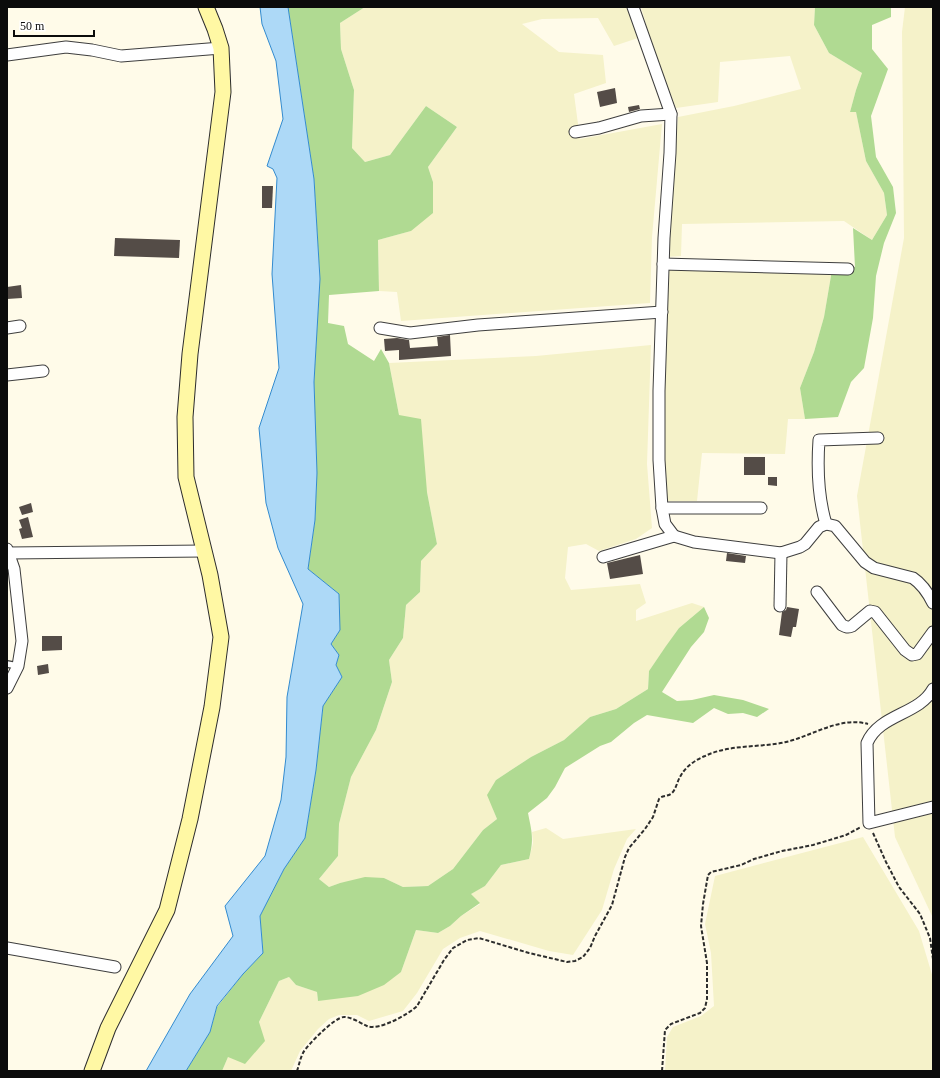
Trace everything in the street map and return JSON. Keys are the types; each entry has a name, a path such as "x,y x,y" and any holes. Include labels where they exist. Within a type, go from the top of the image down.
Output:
{"street":[{"path":"92,1071 108,1028 167,910 190,819 212,707 221,637 210,575 186,478 185,417 190,354 223,92 221,48 216,29 206,7"},
{"path":"633,7 671,114 663,264 659,390 659,460 662,508 665,524 674,536"},
{"path":"7,55 66,47 92,50 121,56 221,48"},
{"path":"576,132 599,128 642,116 671,114"},
{"path":"663,264 848,268"},
{"path":"380,328 410,333 478,325 662,312"},
{"path":"7,328 20,326"},
{"path":"7,375 43,371"},
{"path":"826,524 821,507 817,466 819,440 878,438"},
{"path":"662,508 761,508"},
{"path":"603,558 674,536 694,542 781,553 805,544 819,527 826,524 835,526 865,562 874,568 917,580 933,603"},
{"path":"7,688 18,666 22,641 14,569 8,551 204,551"},
{"path":"780,606 781,553"},
{"path":"817,592 845,627 848,628 852,626 870,611 876,612 905,650 912,655 917,654 933,632"},
{"path":"933,689 930,695 918,705 879,727 867,742 869,823 933,807"},
{"path":"7,948 115,967"}],"lane":[{"path":"7,664 18,666"}],"path":[{"path":"297,1071 303,1052 321,1033 340,1018 346,1017 369,1027 376,1027 405,1016 412,1011 417,1006 444,960 453,948 467,940 480,938 529,953 567,962 583,958 590,948 612,905 625,857 629,848 652,818 659,799 673,793 680,776 691,764 706,755 736,747 786,742 838,724 863,722 879,727"},
{"path":"662,1071 663,1038 665,1030 671,1024 700,1013 706,1008 707,964 702,926 703,904 708,875 711,872 740,865 754,859 782,851 802,848 846,835 869,823 899,887 920,914 930,938 933,959"}],"shaded area":[{"path":"365,7 627,7 638,38 614,46 598,18 542,19 522,24 559,52 603,55 606,83 574,94 580,139 662,124 652,237 650,303 401,321 397,292 379,291 378,240 411,231 433,182 428,167 457,127 426,106 390,155 365,162 352,148 354,90 341,49 340,23"},
{"path":"641,7 815,7 814,25 829,53 862,73 850,112 856,112 866,161 884,193 887,215 872,240 844,221 682,224 681,256 666,257 678,117 734,106 801,89 790,56 720,62 718,102 676,108 651,42"},
{"path":"905,7 933,7 933,918 895,837 857,496 904,238 902,32"},
{"path":"669,270 832,270 824,317 814,352 800,388 805,419 788,419 785,454 702,453 697,501 663,501 663,386"},
{"path":"651,345 647,464 652,528 636,539 599,551 586,544 568,547 565,578 571,590 640,584 646,603 636,610 636,621 692,603 704,607 679,628 649,671 648,689 616,709 590,717 564,740 531,757 496,780 493,809 497,819 483,830 453,869 428,886 403,887 384,878 340,883 329,887 319,879 338,856 339,824 351,777 376,730 392,682 389,660 403,638 406,605 420,592 421,561 437,544 427,492 399,415 389,363 536,356"},
{"path":"546,828 563,839 636,829 627,839 614,869 602,910 573,955 549,951 480,931 460,938 443,949 417,993 403,1011 369,1021 357,1015 339,1015 329,1019 318,1029 300,1051 291,1071 222,1071 228,1057 259,1022 279,981 289,977 296,985 317,992 318,1001 401,972 416,930 438,933 480,904 470,894 485,886 501,865 529,859 533,843 532,832"},
{"path":"863,837 919,931 933,978 933,1071 665,1071 667,1037 673,1027 701,1016 714,1006 711,953 705,924 715,876"}],"green space":[{"path":"288,7 365,7 340,23 341,49 354,90 352,148 365,162 390,155 426,106 457,127 428,167 433,182 433,213 411,231 378,240 379,291 329,295 328,323 344,326 348,344 374,361 381,349 389,363 399,415 421,419 427,492 437,544 421,561 420,592 406,605 403,638 389,660 392,682 376,730 351,777 339,824 338,856 319,879 329,887 365,877 384,878 403,887 428,886 453,869 483,830 497,819 487,795 496,780 531,757 564,740 590,717 616,709 648,689 649,671 666,646 679,628 704,607 709,618 704,632 691,647 662,692 677,701 692,700 714,695 743,700 769,709 757,717 743,713 728,714 714,708 693,723 647,715 634,723 611,742 600,746 565,768 555,787 547,798 528,813 532,836 532,846 529,859 501,865 485,886 471,894 480,903 461,916 450,926 438,933 416,930 401,972 384,985 358,996 318,1001 317,992 296,985 289,977 279,981 259,1022 265,1041 245,1064 228,1057 222,1071 186,1071 210,1032 217,1007 243,974 263,953 260,916 284,869 305,838 316,770 323,706 342,677 336,665 339,655 331,644 340,630 339,594 308,569 315,520 317,473 314,382 320,279 314,179"},
{"path":"815,7 891,7 891,17 872,25 872,49 888,69 871,116 876,157 893,187 896,213 884,243 876,276 873,318 864,368 851,382 838,417 805,419 800,388 814,352 824,317 832,270 855,267 853,228 872,240 887,215 884,193 866,161 856,112 850,112 862,73 829,53 814,25"}],"water":[{"path":"260,7 288,7 314,179 320,279 314,382 317,473 315,520 308,569 339,594 340,630 331,644 339,655 336,665 342,677 323,706 316,770 305,838 284,869 260,916 263,953 243,974 217,1006 210,1032 186,1071 146,1071 190,994 233,936 225,906 265,856 281,800 286,757 287,697 303,604 278,548 266,503 259,428 279,368 272,274 277,178 273,169 267,166 283,119 276,61 262,24"}],"building":[{"path":"615,88 617,103 600,107 597,92"},
{"path":"639,105 640,109 629,112 628,107"},
{"path":"262,186 273,186 272,208 262,208"},
{"path":"115,238 180,240 179,258 114,256"},
{"path":"21,285 22,298 7,299 7,287"},
{"path":"450,335 451,356 399,360 399,350 385,351 384,339 397,338 409,340 410,348 438,346 437,337"},
{"path":"744,457 765,457 765,475 744,475"},
{"path":"768,477 777,477 777,486 768,485"},
{"path":"31,503 33,512 22,515 19,507"},
{"path":"28,517 33,537 22,539 19,529 22,528 19,520"},
{"path":"727,553 746,556 745,563 726,561"},
{"path":"640,555 643,574 610,579 607,563"},
{"path":"787,607 799,609 796,627 793,627 791,637 779,635 782,612 786,610"},
{"path":"42,636 62,636 62,650 42,651"},
{"path":"48,664 49,673 38,675 37,666"}]}
